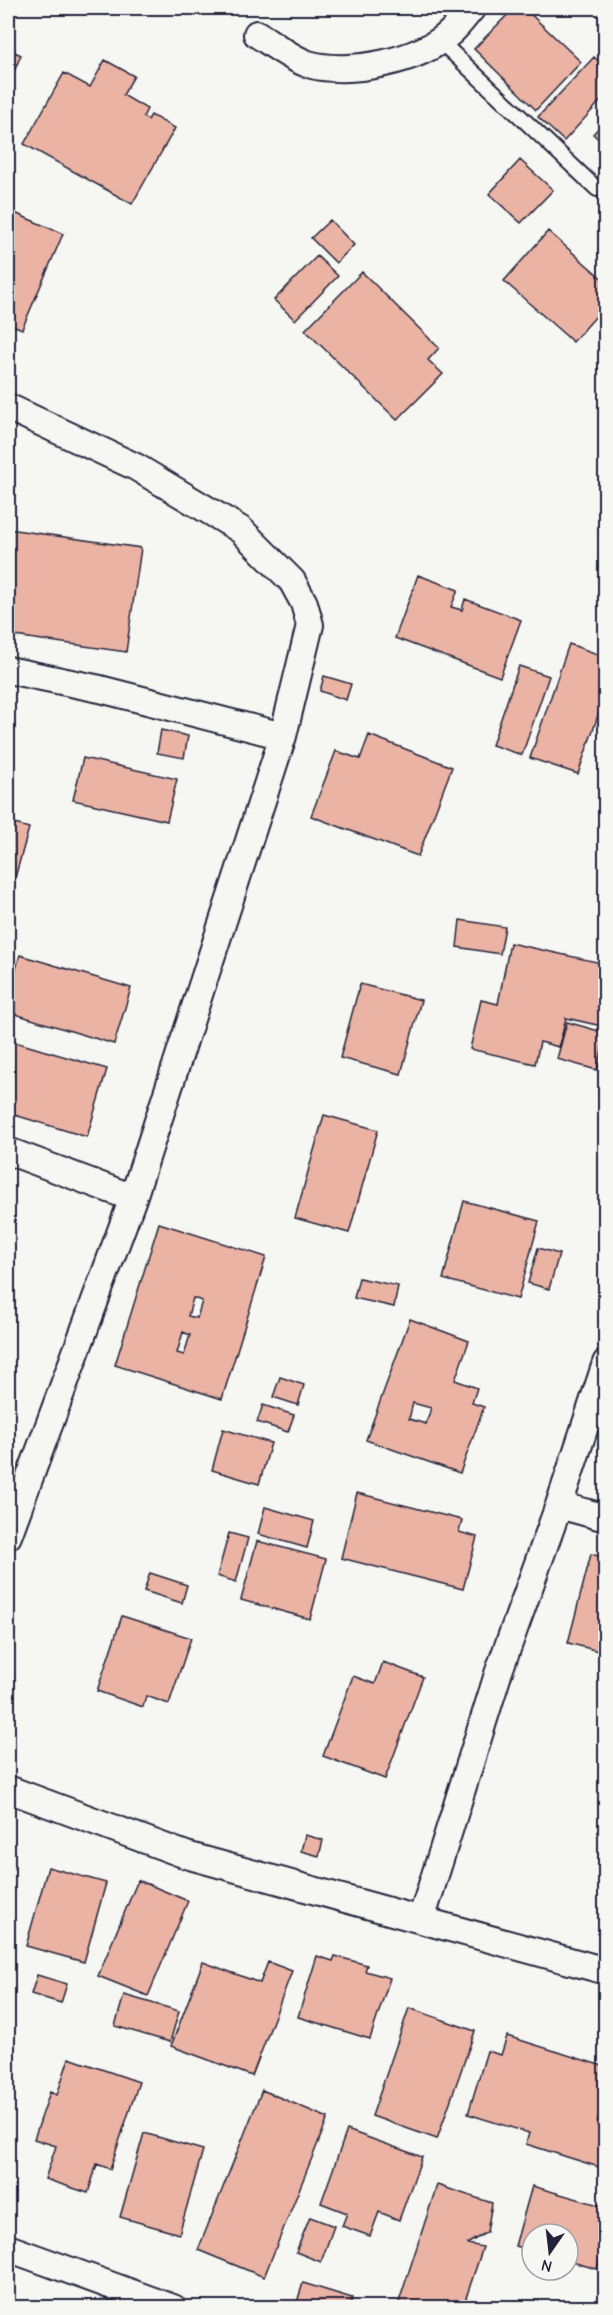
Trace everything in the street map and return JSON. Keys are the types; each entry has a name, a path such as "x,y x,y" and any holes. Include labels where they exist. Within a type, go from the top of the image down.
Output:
{"street":[{"path":"257,34 308,64 371,67 418,52 439,40 450,33 472,8"},
{"path":"8,407 136,467 242,530 292,581 304,603 310,626 283,736 133,1198 8,1536"},
{"path":"8,670 100,689 283,736"},
{"path":"8,1151 133,1198"},
{"path":"421,1920 500,1671 606,1364"},
{"path":"559,1505 606,1518"},
{"path":"8,1789 186,1855 606,1971"},
{"path":"8,2248 172,2307"}],"lane":[{"path":"439,40 597,189"}],"building":[{"path":"514,8 524,8 581,62 536,110 474,49"},
{"path":"595,8 606,8 606,17"},
{"path":"8,49 21,55 8,86"},
{"path":"594,57 606,68 606,95 564,141 538,117"},
{"path":"105,60 134,76 123,95 147,109 143,117 148,120 151,115 175,128 132,204 24,144 64,73 90,87"},
{"path":"606,120 606,146 593,134"},
{"path":"520,160 553,190 521,223 489,194"},
{"path":"8,210 63,234 22,329 8,323"},
{"path":"330,220 354,245 336,263 311,238"},
{"path":"548,231 606,282 606,305 573,342 504,281"},
{"path":"317,256 338,276 295,320 274,300"},
{"path":"362,272 439,348 428,360 443,374 397,420 305,330"},
{"path":"8,529 141,548 126,652 8,635"},
{"path":"418,575 458,590 451,607 462,610 465,599 521,620 500,677 395,638"},
{"path":"569,644 606,657 606,692 578,774 530,758"},
{"path":"519,666 549,676 522,755 492,745"},
{"path":"324,676 351,684 346,700 320,691"},
{"path":"161,730 188,736 184,758 157,753"},
{"path":"369,735 452,767 418,856 311,816 336,751 360,759"},
{"path":"83,758 177,779 167,821 73,800"},
{"path":"8,822 29,828 11,892 8,891"},
{"path":"460,920 505,927 500,954 457,947"},
{"path":"510,943 606,964 606,1027 566,1018 559,1047 540,1042 535,1064 470,1049 481,1000 498,1004"},
{"path":"20,955 131,988 114,1044 8,1012 8,996"},
{"path":"360,984 421,1000 401,1074 340,1058"},
{"path":"567,1022 606,1033 597,1070 557,1059"},
{"path":"8,1040 107,1069 87,1137 8,1113"},
{"path":"324,1115 378,1130 349,1233 295,1218"},
{"path":"464,1201 539,1221 518,1299 443,1279"},
{"path":"159,1223 266,1257 222,1399 115,1365","holes":["193,1298 202,1301 197,1318 188,1316","183,1332 190,1335 184,1355 177,1353"]},
{"path":"538,1248 559,1254 549,1289 528,1283"},
{"path":"359,1278 398,1286 394,1307 354,1298"},
{"path":"410,1319 469,1341 455,1380 477,1388 472,1403 484,1407 460,1473 366,1440","holes":["413,1403 431,1408 426,1424 409,1419"]},
{"path":"280,1377 304,1385 298,1405 273,1397"},
{"path":"263,1405 294,1415 288,1432 257,1422"},
{"path":"223,1429 271,1443 259,1484 212,1470"},
{"path":"357,1493 462,1520 459,1532 477,1537 463,1589 341,1558"},
{"path":"265,1507 314,1521 307,1548 258,1534"},
{"path":"229,1533 248,1538 236,1582 217,1576"},
{"path":"257,1541 326,1559 310,1619 241,1600"},
{"path":"591,1554 606,1558 606,1653 568,1643"},
{"path":"150,1573 187,1585 182,1603 144,1591"},
{"path":"122,1616 191,1638 169,1704 146,1696 143,1707 97,1691"},
{"path":"383,1662 423,1677 385,1779 323,1756 353,1676 375,1684"},
{"path":"305,1835 323,1840 319,1856 301,1851"},
{"path":"8,1843 13,1845 8,1859"},
{"path":"48,1867 106,1883 84,1962 26,1946"},
{"path":"138,1880 188,1901 148,1996 98,1976"},
{"path":"317,1956 333,1961 335,1956 367,1965 365,1971 390,1978 370,2039 298,2017"},
{"path":"203,1962 260,1983 268,1962 292,1971 252,2076 171,2046"},
{"path":"37,1975 67,1984 61,2003 31,1994"},
{"path":"124,1995 179,2011 170,2042 115,2026"},
{"path":"409,2008 475,2031 437,2139 372,2116"},
{"path":"507,2036 606,2067 606,2120 598,2118 597,2125 606,2127 606,2155 602,2168 526,2144 529,2133 468,2114 487,2051 501,2055"},
{"path":"69,2058 139,2082 110,2169 97,2164 88,2193 45,2179 56,2146 34,2139 50,2092 57,2095"},
{"path":"262,2090 328,2118 264,2277 198,2250"},
{"path":"347,2130 422,2157 399,2220 379,2212 370,2236 342,2226 347,2213 321,2203"},
{"path":"144,2133 203,2150 179,2234 120,2217"},
{"path":"437,2185 492,2203 487,2232 467,2244 483,2247 463,2307 455,2305 454,2308 397,2308"},
{"path":"532,2186 606,2207 606,2239 597,2269 580,2264 580,2222 522,2222"},
{"path":"310,2217 334,2226 321,2262 296,2252"},
{"path":"520,2228 520,2247 515,2246"},
{"path":"303,2283 352,2298 349,2308 314,2308 297,2302"},
{"path":"606,2285 606,2308 599,2308"}]}
